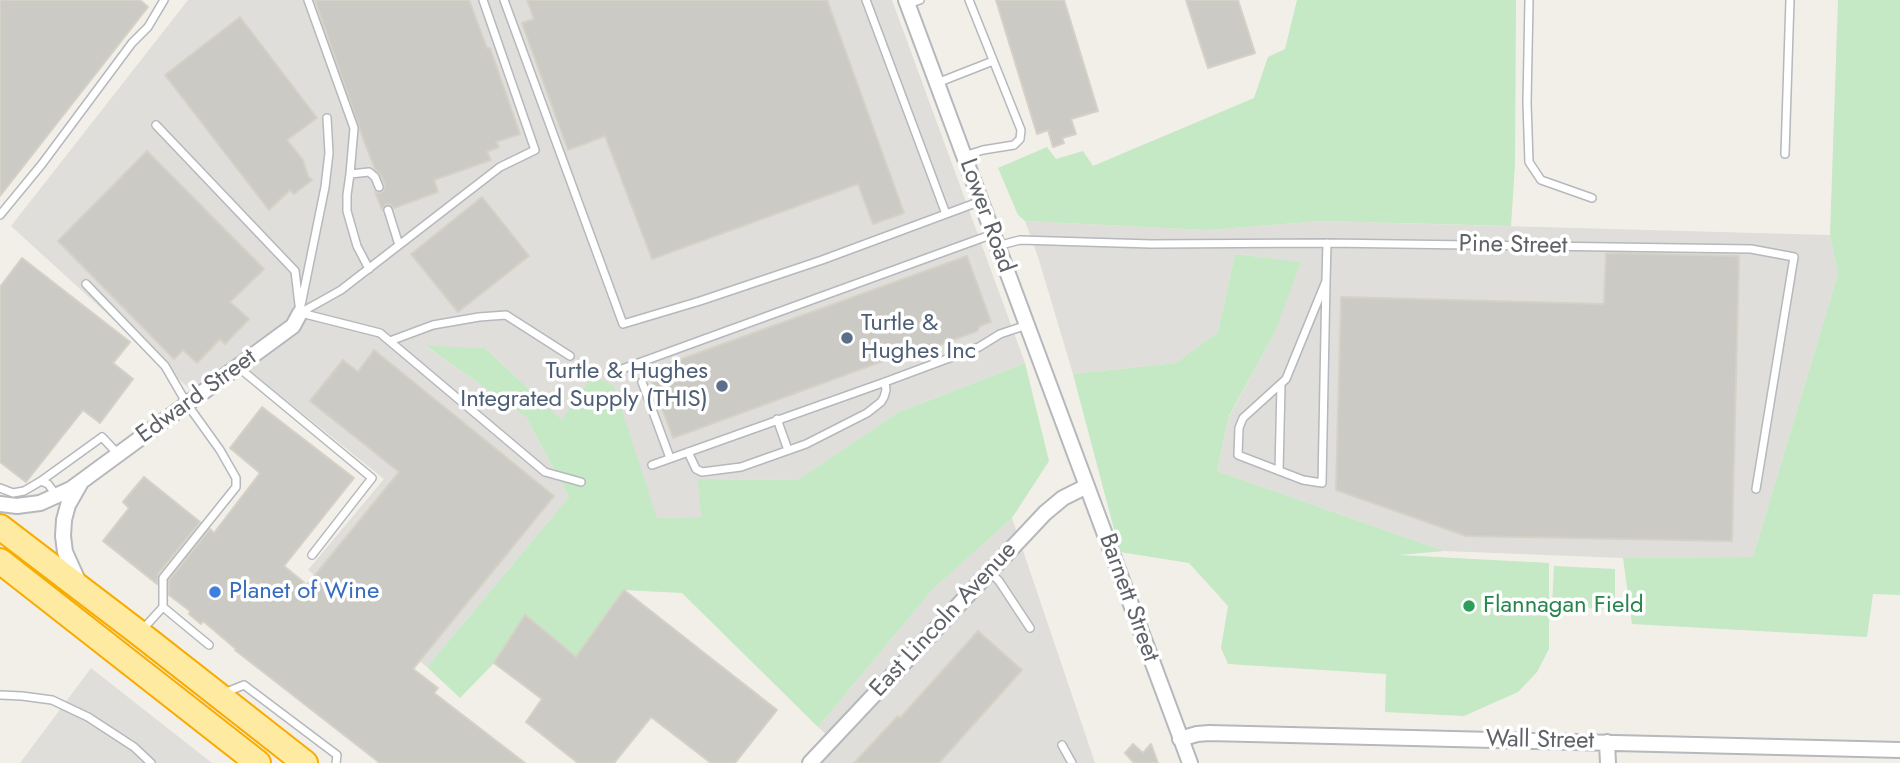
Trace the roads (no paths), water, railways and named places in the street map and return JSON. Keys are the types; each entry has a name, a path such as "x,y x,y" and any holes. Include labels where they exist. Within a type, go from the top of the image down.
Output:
{"highway":[{"path":"0,527 305,763"},
{"path":"0,561 258,763"}],"street":[{"name":"Lower Road","path":"911,2 937,83 1066,432"},
{"name":"Edward Street","path":"0,505 40,503 71,489 293,326 300,313"},
{"name":"Barnett Street","path":"1066,432 1189,763"},
{"name":"Edward Street","path":"82,591 65,552 63,536 64,520 71,498 89,476"},
{"name":"East Lincoln Avenue","path":"810,763 1045,513 1063,498 1087,486"},
{"name":"Wall Street","path":"1181,739 1209,733 1900,750"},
{"path":"1607,742 1608,763"}],"lane":[{"path":"308,0 354,128 347,211 357,246 369,269"},
{"path":"300,313 341,290 500,167 535,150 483,0"},
{"path":"504,0 623,324 822,260 981,201"},
{"path":"866,0 946,214"},
{"path":"964,156 1014,145 1020,139 1021,130 969,0"},
{"path":"1529,0 1527,103 1530,162 1541,180 1592,198"},
{"path":"1784,154 1790,0"},
{"path":"0,215 42,164 132,43 148,27 162,2"},
{"path":"937,83 993,61"},
{"path":"300,313 325,187 329,153 327,118"},
{"path":"156,125 295,271 300,313"},
{"path":"351,174 369,172 375,177 379,187"},
{"path":"388,210 400,245"},
{"name":"Pine Street","path":"611,373 995,240 1151,244 1327,243 1751,249 1794,257 1756,489"},
{"path":"1326,281 1289,373 1281,385 1243,418 1239,428 1238,455 1303,480 1322,483 1327,243"},
{"path":"86,284 166,366 187,404 220,450 236,478 236,487 163,578 163,607 139,633"},
{"path":"300,313 380,333 545,472 581,482"},
{"path":"390,341 433,325 506,315 570,356"},
{"path":"652,464 885,382 1027,325"},
{"path":"237,367 372,478 312,555"},
{"path":"642,382 670,458"},
{"path":"688,452 696,469 702,472 741,467 826,434 875,408 884,397 885,382"},
{"path":"1279,471 1281,385"},
{"path":"777,419 788,450"},
{"path":"0,488 13,493 24,491 102,437 118,454"},
{"path":"41,481 48,484 57,496"},
{"path":"990,572 1030,628"},
{"path":"163,607 209,645"},
{"path":"219,695 244,685 337,755 336,763"},
{"path":"0,695 52,700 88,717 134,747 151,763"},
{"path":"1062,746 1072,763"}],"place":[{"name":"Turtle & Hughes Inc","path":"847,338"},
{"name":"Turtle & Hughes Integrated Supply (THIS)","path":"722,386"},
{"name":"Planet of Wine","path":"215,592"},
{"name":"Flannagan Field","path":"1469,606"}]}
